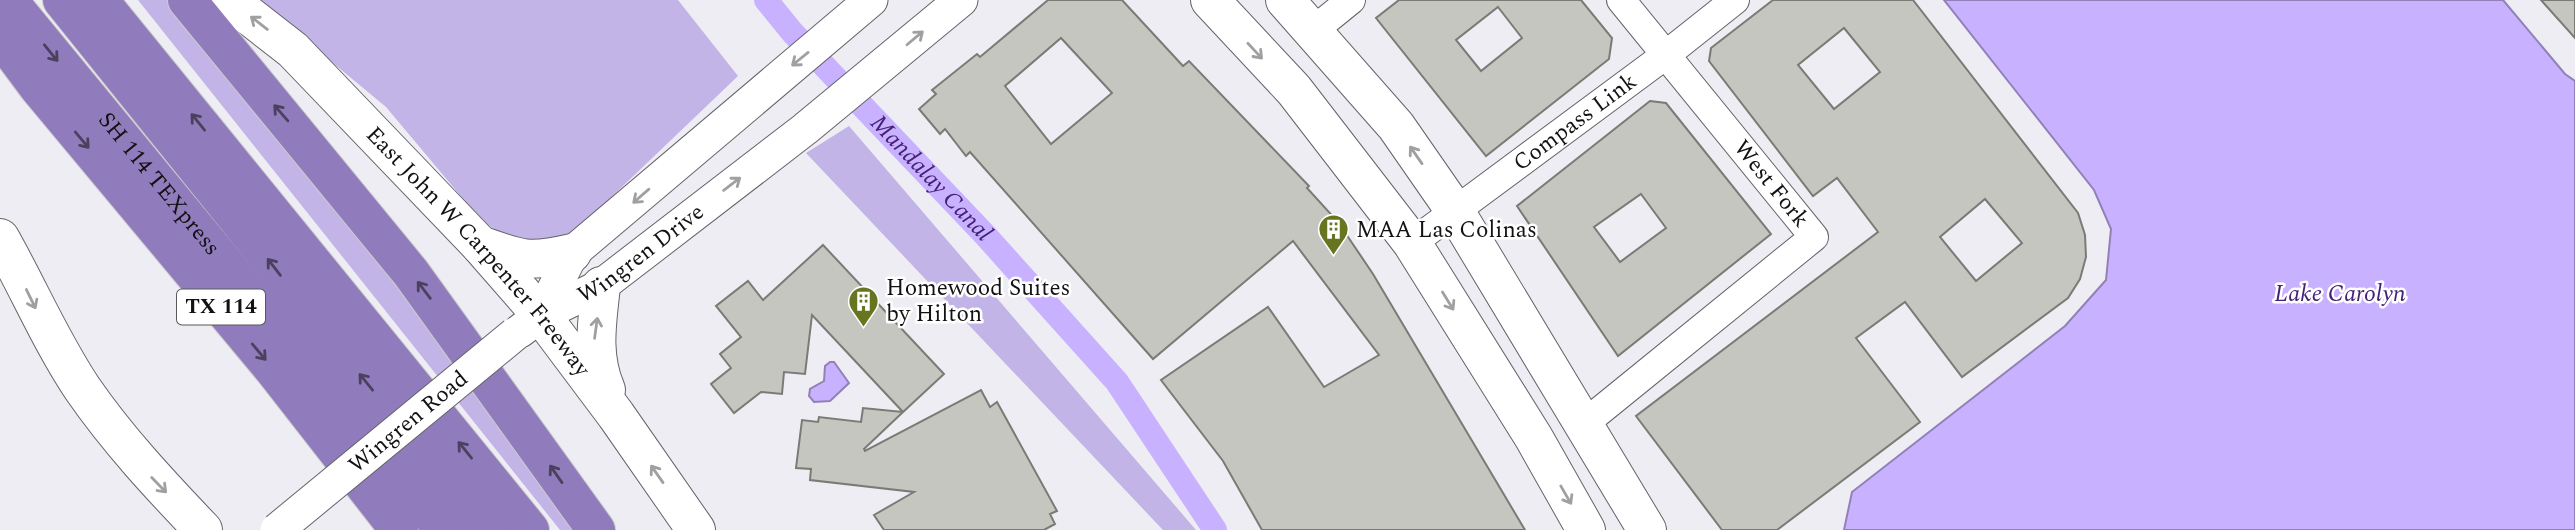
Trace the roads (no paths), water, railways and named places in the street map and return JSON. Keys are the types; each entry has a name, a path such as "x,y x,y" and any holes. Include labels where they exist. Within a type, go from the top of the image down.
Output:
{"highway":[{"name":"SH 114 TEXpress","path":"8,0 444,530"},
{"name":"SH 114 TEXpress","path":"62,0 316,321 487,530"},
{"path":"99,0 530,530"},
{"path":"187,0 411,273 596,530"},
{"name":"TX 114","path":"0,36 38,87 274,370 399,530"},
{"path":"0,66 38,87"}],"main road":[{"name":"East John W Carpenter Freeway","path":"229,0 293,50 480,244 528,325 616,415 696,530"},
{"path":"1210,0 1294,90 1412,243 1534,439 1586,530"},
{"path":"1285,0 1396,126 1455,211 1647,530"},
{"path":"0,238 36,310 82,388 150,476 203,530"},
{"path":"480,244 516,259 537,261 572,253"},
{"path":"601,286 594,342 599,373 616,415"}],"street":[{"name":"Wingren Drive","path":"528,325 572,253 766,86 871,0"},
{"name":"Wingren Drive","path":"528,325 601,286 805,129 961,0"},
{"path":"1314,30 1351,0"},
{"name":"West Fork","path":"1585,423 1814,237 1621,0"},
{"name":"Compass Link","path":"1412,243 1667,54 1735,0"},
{"name":"Wingren Road","path":"277,530 528,325"}],"water":[{"name":"Lake Carolyn","path":"1944,0 2503,0 2565,74 2575,81 2575,530 1844,530 1852,492 2065,326 2106,280 2111,229 2094,190"},
{"path":"834,362 849,383 830,401 814,402 809,396 810,389 824,381 825,366"}],"waterway":[{"name":"Mandalay Canal","path":"766,0 792,32 986,236 1117,382 1215,530"}],"place":[{"name":"MAA Las Colinas","path":"1333,257"},
{"name":"Homewood Suites by Hilton","path":"863,328"}]}
